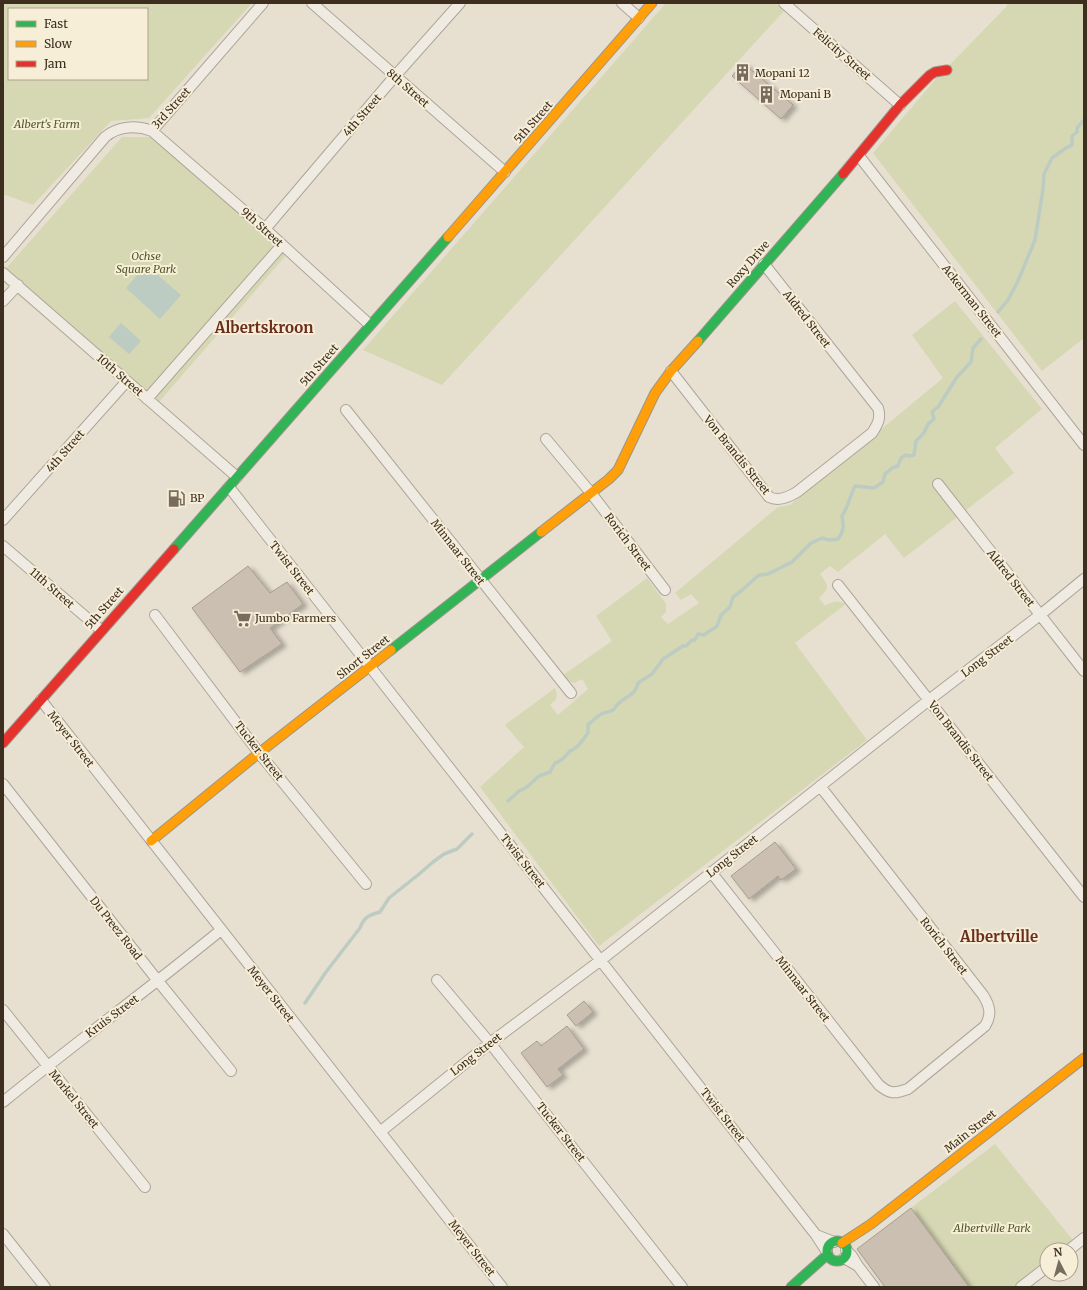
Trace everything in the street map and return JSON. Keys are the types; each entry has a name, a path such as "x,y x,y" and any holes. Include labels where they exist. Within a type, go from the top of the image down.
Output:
{"street":[{"name":"3rd Street","path":"3,257 110,132 120,128 143,128 152,131 263,3"},
{"name":"8th Street","path":"312,3 505,172"},
{"name":"4th Street","path":"265,229 395,76 460,3"},
{"path":"622,3 640,18"},
{"name":"5th Street","path":"3,743 652,3"},
{"name":"Felicity Street","path":"784,3 900,105"},
{"name":"Roxy Drive","path":"591,493 618,470 655,393 671,371 859,156 900,105 930,75 935,72 947,70"},
{"name":"9th Street","path":"152,131 265,229 370,325"},
{"name":"Ackerman Street","path":"859,156 1084,445"},
{"path":"147,399 282,245"},
{"name":"Aldred Street","path":"764,264 878,408 880,415 878,424 872,433"},
{"name":"10th Street","path":"3,273 237,477"},
{"path":"3,301 18,285"},
{"name":"Von Brandis Street","path":"671,371 769,497 773,499 790,497 798,492 872,433"},
{"name":"4th Street","path":"3,520 127,381"},
{"name":"Minnaar Street","path":"346,410 570,693"},
{"name":"Rorich Street","path":"546,439 591,493 665,590"},
{"name":"Aldred Street","path":"938,484 1084,671"},
{"name":"Twist Street","path":"228,487 601,960 816,1235 829,1255"},
{"name":"Short Street","path":"151,841 259,753 591,493"},
{"name":"11th Street","path":"3,546 101,630"},
{"name":"Long Street","path":"380,1132 490,1042 601,960 1084,579"},
{"name":"Von Brandis Street","path":"838,585 1084,897"},
{"name":"Tucker Street","path":"155,615 259,753 366,884"},
{"name":"Meyer Street","path":"41,700 502,1287"},
{"name":"Du Preez Road","path":"3,784 231,1071"},
{"name":"Rorich Street","path":"820,786 987,1001 990,1009 989,1020 985,1026 908,1089 902,1091"},
{"name":"Minnaar Street","path":"711,872 879,1085 887,1092 895,1093 902,1091"},
{"name":"Kruis Street","path":"3,1102 221,930"},
{"name":"Tucker Street","path":"437,980 490,1042 682,1287"},
{"name":"Morkel Street","path":"3,1010 145,1187"},
{"name":"Main Street","path":"829,1255 829,1246 842,1248 1084,1058"},
{"path":"3,1234 45,1287"},
{"path":"816,1235 842,1248 852,1256 874,1287"},
{"path":"791,1287 814,1266 829,1255 837,1261 842,1248"},
{"path":"1021,1287 1039,1273"}],"green space":[{"name":"Albert's Farm","path":"3,3 252,3 149,118 111,121 33,205 3,194"},
{"path":"666,3 775,3 784,11 442,385 363,350"},
{"path":"1006,3 1084,3 1084,338 1042,371 873,153 935,80 1007,6"},
{"name":"Ochse Square Park","path":"122,137 160,137 288,253 152,410 3,282 3,272"},
{"path":"955,301 1042,409 995,448 1014,473 904,558 885,534 838,572 830,566 820,574 827,586 825,592 819,598 825,606 836,602 846,604 795,643 867,740 599,946 480,787 524,747 505,725 555,688 557,695 556,699 550,705 558,715 588,689 582,679 574,683 569,681 563,675 612,641 596,616 647,578 666,604 666,612 661,617 668,624 699,603 691,594 681,600 675,593 778,507 790,505 943,378 912,335"},
{"name":"Albertville Park","path":"995,1144 1074,1242 1039,1242 1039,1272 1019,1287 969,1287 911,1208"}],"shaded area":[{"path":"146,265 181,295 160,319 126,288"},
{"path":"121,323 141,341 129,354 109,337"}],"building":[{"name":"Mopani B","path":"743,63 793,105 781,119 732,76"},
{"name":"Jumbo Farmers","path":"248,566 270,593 287,582 303,604 270,628 282,644 240,672 192,608"},
{"path":"775,842 796,869 781,880 778,876 749,899 731,876"},
{"path":"584,1001 593,1012 576,1026 567,1015"},
{"path":"567,1026 584,1049 558,1069 563,1075 547,1087 521,1053 537,1041 541,1046"},
{"path":"911,1208 969,1287 885,1287 857,1249"}],"waterway":[{"path":"998,312 1008,300 1018,281 1035,240 1044,174 1052,158 1072,145 1072,136 1077,132 1077,128 1084,120"},
{"path":"508,801 539,776 550,772 555,763 562,760 570,751 576,748 588,733 588,725 601,714 614,709 618,704 633,693 638,683 652,674 663,659 683,646 686,646 692,640 695,640 698,634 704,635 717,626 721,615 730,607 733,597 759,575 768,574 792,562 811,543 822,538 829,540 838,539 843,528 842,516 855,486 874,488 883,482 885,474 892,468 898,466 901,458 906,455 914,455 916,441 924,433 928,424 934,419 932,412 938,407 957,377 971,362 973,348 981,339"},
{"path":"305,1003 365,919 370,915 380,912 389,898 444,854 457,849 472,834"}],"traffic: fast":[{"path":"698,341 843,174"},
{"path":"174,549 448,237"},
{"path":"391,650 541,532"},
{"path":"837,1241 844,1244 847,1251 844,1258 837,1261 830,1258 827,1251 830,1244 837,1241"},
{"path":"791,1287 828,1254"}],"traffic: slow":[{"path":"448,237 652,3"},
{"path":"541,532 609,479 618,470 655,393 671,371 698,341"},
{"path":"151,841 259,753 391,650"},
{"path":"842,1243 871,1224 1084,1058"}],"traffic: jam":[{"path":"843,174 900,105 930,75 935,72 947,70"},
{"path":"3,743 174,549"}],"place":[{"name":"Mopani 12","path":"742,73"},
{"name":"Mopani B","path":"767,94"},
{"name":"BP","path":"177,498"},
{"name":"Jumbo Farmers","path":"242,618"}],"district":[{"name":"Albertskroon","path":"264,328"},
{"name":"Albertville","path":"999,937"}]}
